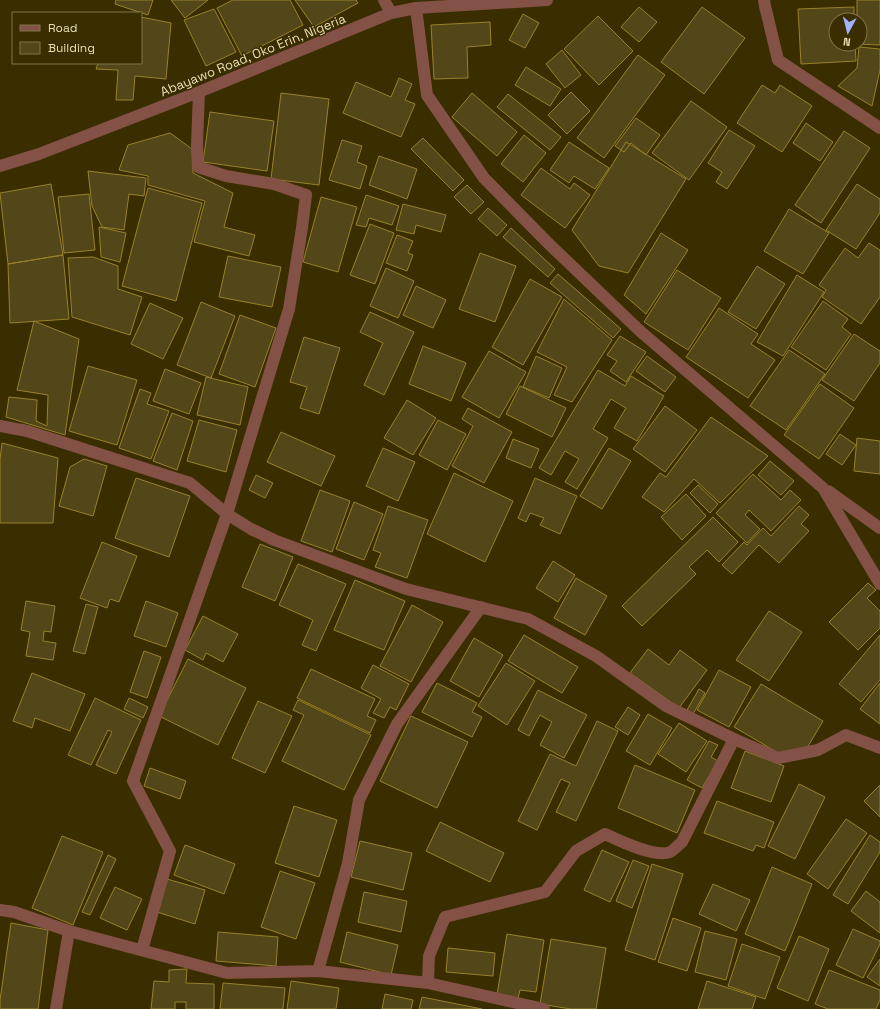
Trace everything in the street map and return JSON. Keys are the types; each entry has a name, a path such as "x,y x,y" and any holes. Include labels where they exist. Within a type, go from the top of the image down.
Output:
{"street":[{"path":"384,0 391,13"},
{"name":"Abayawo Road, Oko Erin, Nigeria","path":"0,166 39,154 199,92 391,13 416,8 546,0"},
{"path":"764,0 778,60 880,128"},
{"path":"416,8 427,95 484,178 549,244 640,331 823,488 880,528"},
{"path":"142,950 170,851 133,781 227,514 289,309 306,195 274,184 226,176 198,167 197,145 199,92"},
{"path":"0,426 28,431 190,483 227,514 251,529 274,540 406,589 528,619 596,656 666,706 734,739 778,758 818,750 846,735 880,748"},
{"path":"823,488 880,584"},
{"path":"318,970 348,863 359,800 397,724 481,607"},
{"path":"428,983 429,956 445,917 545,892 576,851 605,834 636,847 656,853 670,852 682,842 734,739"},
{"path":"0,910 14,912 69,931 227,973 318,970 428,983 544,1009"},
{"path":"56,1009 69,931"}],"building":[{"path":"116,0 153,0 148,15 115,4"},
{"path":"171,0 208,0 185,18"},
{"path":"233,0 290,0 303,25 242,56 217,8"},
{"path":"295,0 356,0 358,3 314,27"},
{"path":"857,0 880,0 880,45 868,44 868,12 857,12"},
{"path":"639,7 657,22 639,42 621,27"},
{"path":"702,7 745,38 704,94 661,62"},
{"path":"854,7 854,12 828,12 828,52 855,52 856,61 801,64 798,9"},
{"path":"214,9 236,52 206,66 184,20"},
{"path":"523,14 539,23 525,48 509,40"},
{"path":"598,16 633,51 599,85 564,49"},
{"path":"142,17 171,23 166,79 135,76 133,100 116,100 118,70 96,69 98,64 142,64"},
{"path":"490,22 491,45 467,47 468,78 434,79 431,25"},
{"path":"868,48 880,49 880,70 872,106 838,86 857,68 859,52 868,52"},
{"path":"562,50 581,75 565,88 546,64"},
{"path":"638,55 665,75 604,158 577,138"},
{"path":"526,67 561,89 550,106 515,85"},
{"path":"399,78 412,84 405,100 415,104 401,137 343,113 356,82 391,97"},
{"path":"762,85 775,93 780,85 812,106 782,152 737,123"},
{"path":"571,92 590,111 567,134 548,115"},
{"path":"281,93 329,99 319,185 271,179"},
{"path":"472,93 517,132 497,156 452,117"},
{"path":"508,94 561,137 550,150 497,107"},
{"path":"691,101 727,127 689,180 652,153"},
{"path":"210,112 274,121 267,171 203,162"},
{"path":"636,118 660,135 646,155 631,143 624,152 615,146"},
{"path":"806,123 833,142 820,161 793,143"},
{"path":"729,130 755,146 727,189 716,182 722,172 708,163"},
{"path":"844,131 870,148 821,223 795,205"},
{"path":"170,133 192,149 193,173 233,193 224,227 255,235 249,256 194,242 205,201 148,185 148,176 119,170 128,145"},
{"path":"524,135 546,153 523,182 501,164"},
{"path":"423,138 464,180 453,191 411,149"},
{"path":"342,140 362,146 357,162 367,166 360,189 329,180"},
{"path":"569,142 609,168 595,189 574,176 569,183 550,170"},
{"path":"626,142 686,179 628,273 599,266 572,230"},
{"path":"379,156 417,169 407,199 369,185"},
{"path":"541,168 570,189 574,183 590,195 565,228 521,195"},
{"path":"88,171 146,178 144,196 129,194 124,230 102,227 92,206"},
{"path":"51,184 63,255 8,264 0,193"},
{"path":"857,184 880,199 880,213 856,249 826,230"},
{"path":"467,185 484,202 471,214 454,197"},
{"path":"148,188 202,203 176,301 122,286"},
{"path":"89,194 95,250 64,253 58,197"},
{"path":"366,195 399,206 392,225 369,218 366,227 356,225"},
{"path":"321,197 357,207 338,272 303,262"},
{"path":"403,204 446,215 441,232 416,225 414,234 396,230"},
{"path":"488,208 507,225 497,236 478,219"},
{"path":"789,209 829,233 803,274 764,251"},
{"path":"370,224 394,233 375,284 350,275"},
{"path":"99,227 126,233 120,262 101,257"},
{"path":"511,228 555,269 548,277 503,237"},
{"path":"661,233 688,250 646,314 624,295"},
{"path":"397,235 413,241 408,253 413,255 407,271 386,263"},
{"path":"869,243 880,250 880,297 861,324 822,297 826,290 819,285 845,248 858,258"},
{"path":"480,253 516,266 495,322 459,309"},
{"path":"63,255 69,319 10,323 8,264"},
{"path":"228,256 281,267 272,307 219,297"},
{"path":"93,257 118,266 118,289 142,297 130,335 72,317 68,258"},
{"path":"757,266 785,284 756,329 728,312"},
{"path":"386,268 414,281 398,318 370,306"},
{"path":"677,270 721,298 688,350 644,322"},
{"path":"558,274 621,329 613,338 550,283"},
{"path":"797,275 824,292 783,356 757,342"},
{"path":"530,279 562,297 523,365 492,347"},
{"path":"416,286 446,300 433,328 403,315"},
{"path":"564,299 612,340 572,402 554,395 567,367 537,352"},
{"path":"823,301 848,319 842,327 851,334 826,370 791,347"},
{"path":"201,302 235,316 211,378 177,365"},
{"path":"150,303 183,318 163,359 131,344"},
{"path":"719,308 758,334 751,344 775,360 748,398 686,357"},
{"path":"370,312 414,332 384,395 364,385 383,343 360,332"},
{"path":"240,315 276,328 255,387 219,374"},
{"path":"34,321 79,339 65,435 6,417 9,397 37,400 36,421 47,426 48,395 17,390"},
{"path":"854,334 880,351 880,363 854,401 822,380"},
{"path":"620,336 646,352 626,382 610,371 617,361 607,355"},
{"path":"304,337 340,348 319,414 300,408 307,387 290,382"},
{"path":"423,346 466,363 451,401 409,384"},
{"path":"789,350 825,374 786,430 750,406"},
{"path":"489,351 526,372 499,418 462,397"},
{"path":"536,356 562,368 549,398 523,387"},
{"path":"647,356 676,377 665,392 636,371"},
{"path":"88,366 137,380 117,445 69,431"},
{"path":"165,369 201,383 189,414 153,401"},
{"path":"598,370 625,386 631,376 664,396 637,441 614,428 626,408 611,399 593,429 608,438 577,489 565,482 579,459 565,451 551,475 539,468"},
{"path":"206,377 248,387 240,425 197,415"},
{"path":"820,384 854,408 819,459 784,435"},
{"path":"520,386 566,408 552,437 506,414"},
{"path":"140,389 151,393 147,404 169,411 151,459 119,448"},
{"path":"407,400 436,418 413,455 384,438"},
{"path":"665,406 697,430 665,472 633,449"},
{"path":"468,408 512,432 484,483 452,466 473,426 462,419"},
{"path":"172,413 193,421 177,470 153,461"},
{"path":"711,417 768,456 720,503 694,479 664,512 642,497 660,473 666,477"},
{"path":"199,420 237,430 226,472 187,461"},
{"path":"438,420 466,434 447,470 419,455"},
{"path":"281,432 335,456 321,486 267,462"},
{"path":"840,434 856,445 842,465 826,454"},
{"path":"857,438 880,441 880,474 854,471"},
{"path":"513,439 539,449 531,468 506,458"},
{"path":"2,443 58,458 53,523 0,523 0,459"},
{"path":"383,448 415,462 398,501 366,486"},
{"path":"609,448 631,461 602,509 580,496"},
{"path":"84,459 107,466 93,516 59,506 70,467"},
{"path":"770,461 794,481 781,495 758,475"},
{"path":"454,473 513,501 485,562 427,534"},
{"path":"753,474 781,500 790,490 801,500 771,531 749,510 745,515 760,529 747,543 716,513"},
{"path":"256,475 273,483 265,498 249,490"},
{"path":"136,478 190,496 169,557 115,538"},
{"path":"535,478 577,496 560,534 540,525 544,518 530,513 526,522 518,518"},
{"path":"698,485 718,504 710,513 690,493"},
{"path":"320,490 350,501 332,552 301,541"},
{"path":"686,494 706,516 682,540 661,517"},
{"path":"354,502 383,514 364,560 336,549"},
{"path":"388,506 428,520 407,578 375,567 381,553 373,550"},
{"path":"799,506 809,515 801,524 809,531 779,563 759,545 732,574 722,565 744,542 747,545 763,528 771,536"},
{"path":"713,517 738,542 719,562 707,550 689,567 696,574 642,626 622,606"},
{"path":"102,542 137,556 119,602 110,599 107,608 80,598"},
{"path":"260,544 293,557 275,601 242,587"},
{"path":"553,561 575,575 558,602 536,588"},
{"path":"298,564 346,584 316,651 302,645 313,620 279,605"},
{"path":"576,578 607,596 585,635 554,618"},
{"path":"355,580 405,601 384,650 334,630"},
{"path":"868,583 876,590 867,598 880,611 880,628 858,650 829,622"},
{"path":"26,601 55,606 51,632 44,631 43,641 56,643 53,660 26,656 30,632 21,630"},
{"path":"146,601 178,613 166,647 134,636"},
{"path":"86,604 98,607 85,654 73,651"},
{"path":"412,605 443,622 411,682 380,666"},
{"path":"769,611 802,632 769,681 736,660"},
{"path":"203,616 238,634 223,662 206,653 203,660 185,650"},
{"path":"524,635 578,667 562,693 508,661"},
{"path":"880,635 880,680 861,702 839,684"},
{"path":"474,638 503,655 479,697 450,681"},
{"path":"648,649 669,665 680,650 707,670 679,708 630,673"},
{"path":"144,651 161,657 147,698 130,692"},
{"path":"188,659 246,688 218,745 159,716"},
{"path":"506,663 535,681 507,725 478,706"},
{"path":"373,665 409,684 396,710 390,707 384,718 373,713 381,699 361,688"},
{"path":"311,669 375,699 367,716 376,720 370,733 297,698"},
{"path":"719,670 751,687 729,727 697,710"},
{"path":"32,673 85,694 70,731 35,718 32,728 13,721"},
{"path":"437,683 477,703 472,712 482,717 472,737 422,712"},
{"path":"880,683 880,724 860,709"},
{"path":"761,684 823,721 807,748 780,754 734,727"},
{"path":"699,689 705,693 693,714 687,710"},
{"path":"538,690 587,715 564,758 540,745 552,722 540,715 529,736 518,730"},
{"path":"95,698 141,720 116,774 96,765 112,732 108,730 91,765 68,755"},
{"path":"129,698 148,707 143,718 124,709"},
{"path":"298,700 371,735 344,790 282,761 304,715 293,710"},
{"path":"258,701 292,716 265,773 232,758"},
{"path":"628,707 640,715 628,735 615,727"},
{"path":"648,714 672,728 650,765 626,751"},
{"path":"411,716 468,742 437,808 380,781"},
{"path":"597,721 618,731 576,821 556,812 570,783 561,779 537,830 518,821 550,754 576,766"},
{"path":"679,723 707,741 686,772 658,754"},
{"path":"709,741 718,745 711,757 718,761 702,788 687,780"},
{"path":"745,751 784,766 771,802 731,788"},
{"path":"635,765 695,790 677,833 618,808"},
{"path":"150,768 186,781 180,799 144,786"},
{"path":"799,784 825,797 795,859 768,846"},
{"path":"880,785 880,817 864,801"},
{"path":"717,801 774,822 764,848 756,845 753,851 704,833"},
{"path":"294,806 337,820 319,877 275,863"},
{"path":"846,819 867,833 828,889 807,874"},
{"path":"440,822 504,853 490,882 426,851"},
{"path":"870,835 880,842 880,852 848,904 833,895"},
{"path":"62,836 103,852 73,925 32,908"},
{"path":"360,841 412,853 403,890 351,877"},
{"path":"185,845 235,864 224,894 174,875"},
{"path":"602,850 629,862 610,902 584,890"},
{"path":"108,855 116,859 90,915 82,912"},
{"path":"633,860 649,866 632,908 616,901"},
{"path":"652,864 683,874 655,960 625,950"},
{"path":"772,867 812,884 785,951 745,934"},
{"path":"280,871 315,883 296,939 261,927"},
{"path":"167,879 205,890 195,924 157,912"},
{"path":"713,884 750,900 736,931 699,914"},
{"path":"115,887 142,899 127,930 100,918"},
{"path":"866,891 880,902 880,933 851,911"},
{"path":"364,892 407,901 401,932 358,922"},
{"path":"673,918 701,928 687,971 658,962"},
{"path":"11,923 48,930 38,1009 0,1009"},
{"path":"853,929 880,941 880,944 863,978 836,965"},
{"path":"705,931 737,939 726,980 695,972"},
{"path":"218,932 278,937 276,966 216,961"},
{"path":"347,932 398,945 391,975 340,962"},
{"path":"507,934 544,940 536,992 520,990 518,998 497,995"},
{"path":"799,936 829,949 808,1001 777,988"},
{"path":"551,939 606,948 596,1009 571,1009 540,1004"},
{"path":"742,944 780,957 765,999 728,986"},
{"path":"448,948 495,953 493,976 446,972"},
{"path":"880,959 880,986 867,977"},
{"path":"187,969 186,983 214,984 214,1009 186,1009 186,1002 175,1002 175,1009 151,1009 154,981 169,982 169,970"},
{"path":"829,970 880,990 880,1000 876,1009 828,1009 815,1004"},
{"path":"291,981 339,988 336,1009 287,1009"},
{"path":"707,981 756,997 752,1009 698,1009"},
{"path":"223,983 285,988 283,1009 220,1009"},
{"path":"385,994 413,1000 411,1009 382,1009"},
{"path":"422,997 482,1009 419,1009"}]}
